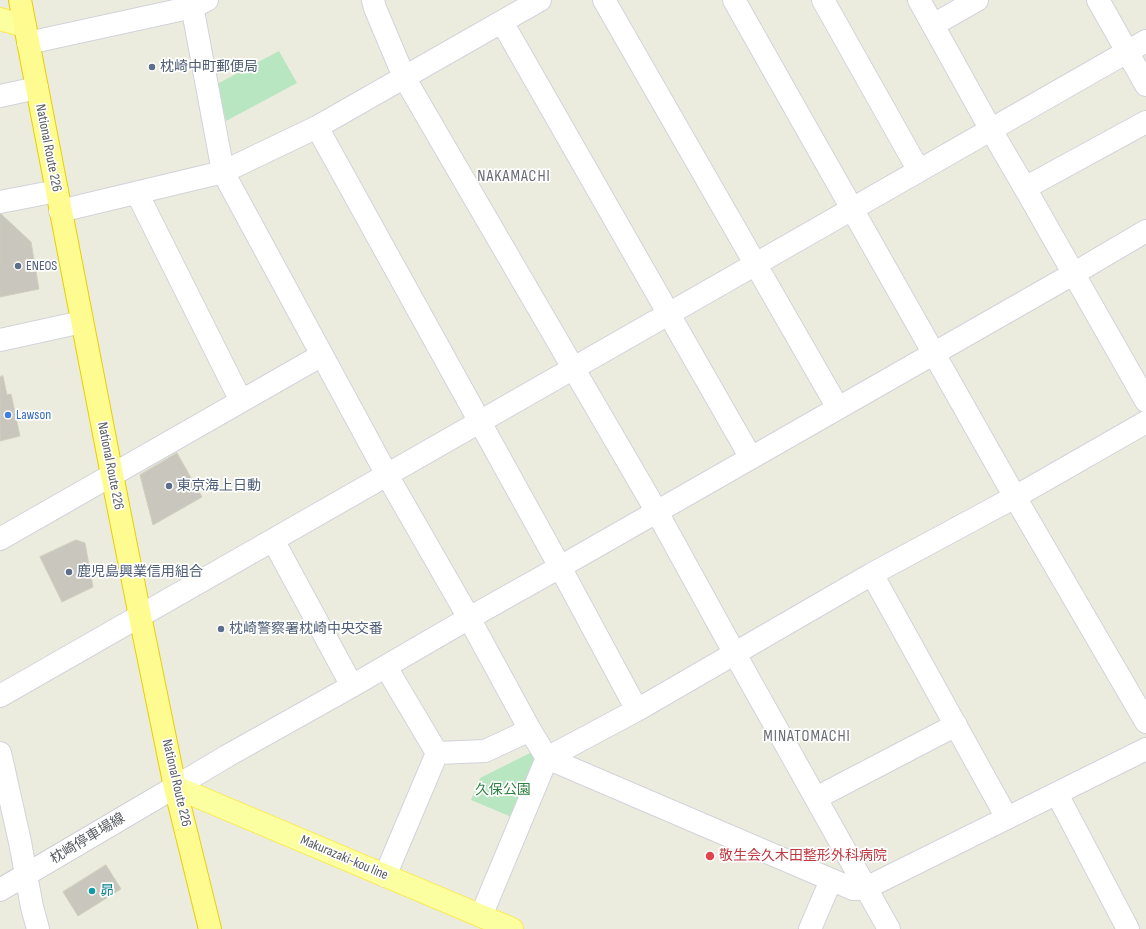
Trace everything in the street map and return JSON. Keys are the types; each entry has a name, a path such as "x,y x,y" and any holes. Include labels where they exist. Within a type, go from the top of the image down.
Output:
{"highway":[{"name":"National Route 226","path":"20,0 140,616 175,787 210,929"}],"main road":[{"path":"0,19 26,34"},
{"name":"Makurazaki-kou line","path":"175,787 507,928"}],"street":[{"path":"0,202 59,201 137,193 223,172 317,127 540,0"},
{"path":"604,0 838,408"},
{"path":"734,0 1015,497 1146,722"},
{"path":"823,0 919,171"},
{"path":"919,0 991,130 1146,401"},
{"path":"933,25 977,0"},
{"path":"1098,0 1146,85"},
{"path":"26,34 197,2 223,172 387,475 547,758 853,890 866,888 1146,749"},
{"path":"379,3 404,77 657,512 889,929"},
{"path":"502,22 751,458"},
{"path":"0,696 1146,41"},
{"path":"0,96 37,88"},
{"path":"1025,188 1146,122"},
{"path":"317,127 560,567 637,710"},
{"path":"137,193 241,401"},
{"name":"枕崎停車場線","path":"0,890 227,756 386,667 469,618 657,512 1146,231"},
{"path":"0,340 82,322"},
{"path":"0,539 322,355"},
{"path":"481,916 547,758 637,710 872,574 1015,497 1146,422"},
{"path":"274,540 352,686"},
{"path":"872,574 1007,818"},
{"path":"386,667 437,754"},
{"path":"816,798 956,725"},
{"path":"437,754 485,751 530,730"},
{"path":"0,753 20,842 32,908 38,929"},
{"path":"386,876 437,754"},
{"path":"1057,794 1128,929"},
{"path":"810,929 831,880"}],"green space":[{"path":"279,51 297,83 226,121 217,84"},
{"name":"久保公園","path":"532,752 537,761 514,818 471,800 480,778"}],"building":[{"name":"ENEOS","path":"0,213 31,242 39,289 0,297"},
{"name":"Lawson","path":"3,376 7,395 11,394 20,436 0,441 0,377"},
{"name":"東京海上日動","path":"177,453 202,497 153,525 140,475"},
{"name":"鹿児島興業信用組合","path":"76,540 85,543 93,587 62,602 40,557"},
{"name":"昴","path":"106,865 121,889 78,916 63,892"}],"place":[{"name":"枕崎中町郵便局","path":"152,67"},
{"name":"ENEOS","path":"18,266"},
{"name":"Lawson","path":"8,415"},
{"name":"東京海上日動","path":"169,486"},
{"name":"鹿児島興業信用組合","path":"69,572"},
{"name":"枕崎警察署枕崎中央交番","path":"221,629"},
{"name":"敬生会久木田整形外科病院","path":"710,856"},
{"name":"昴","path":"92,891"}],"district":[{"name":"NAKAMACHI","path":"514,177"},
{"name":"MINATOMACHI","path":"807,737"}]}
